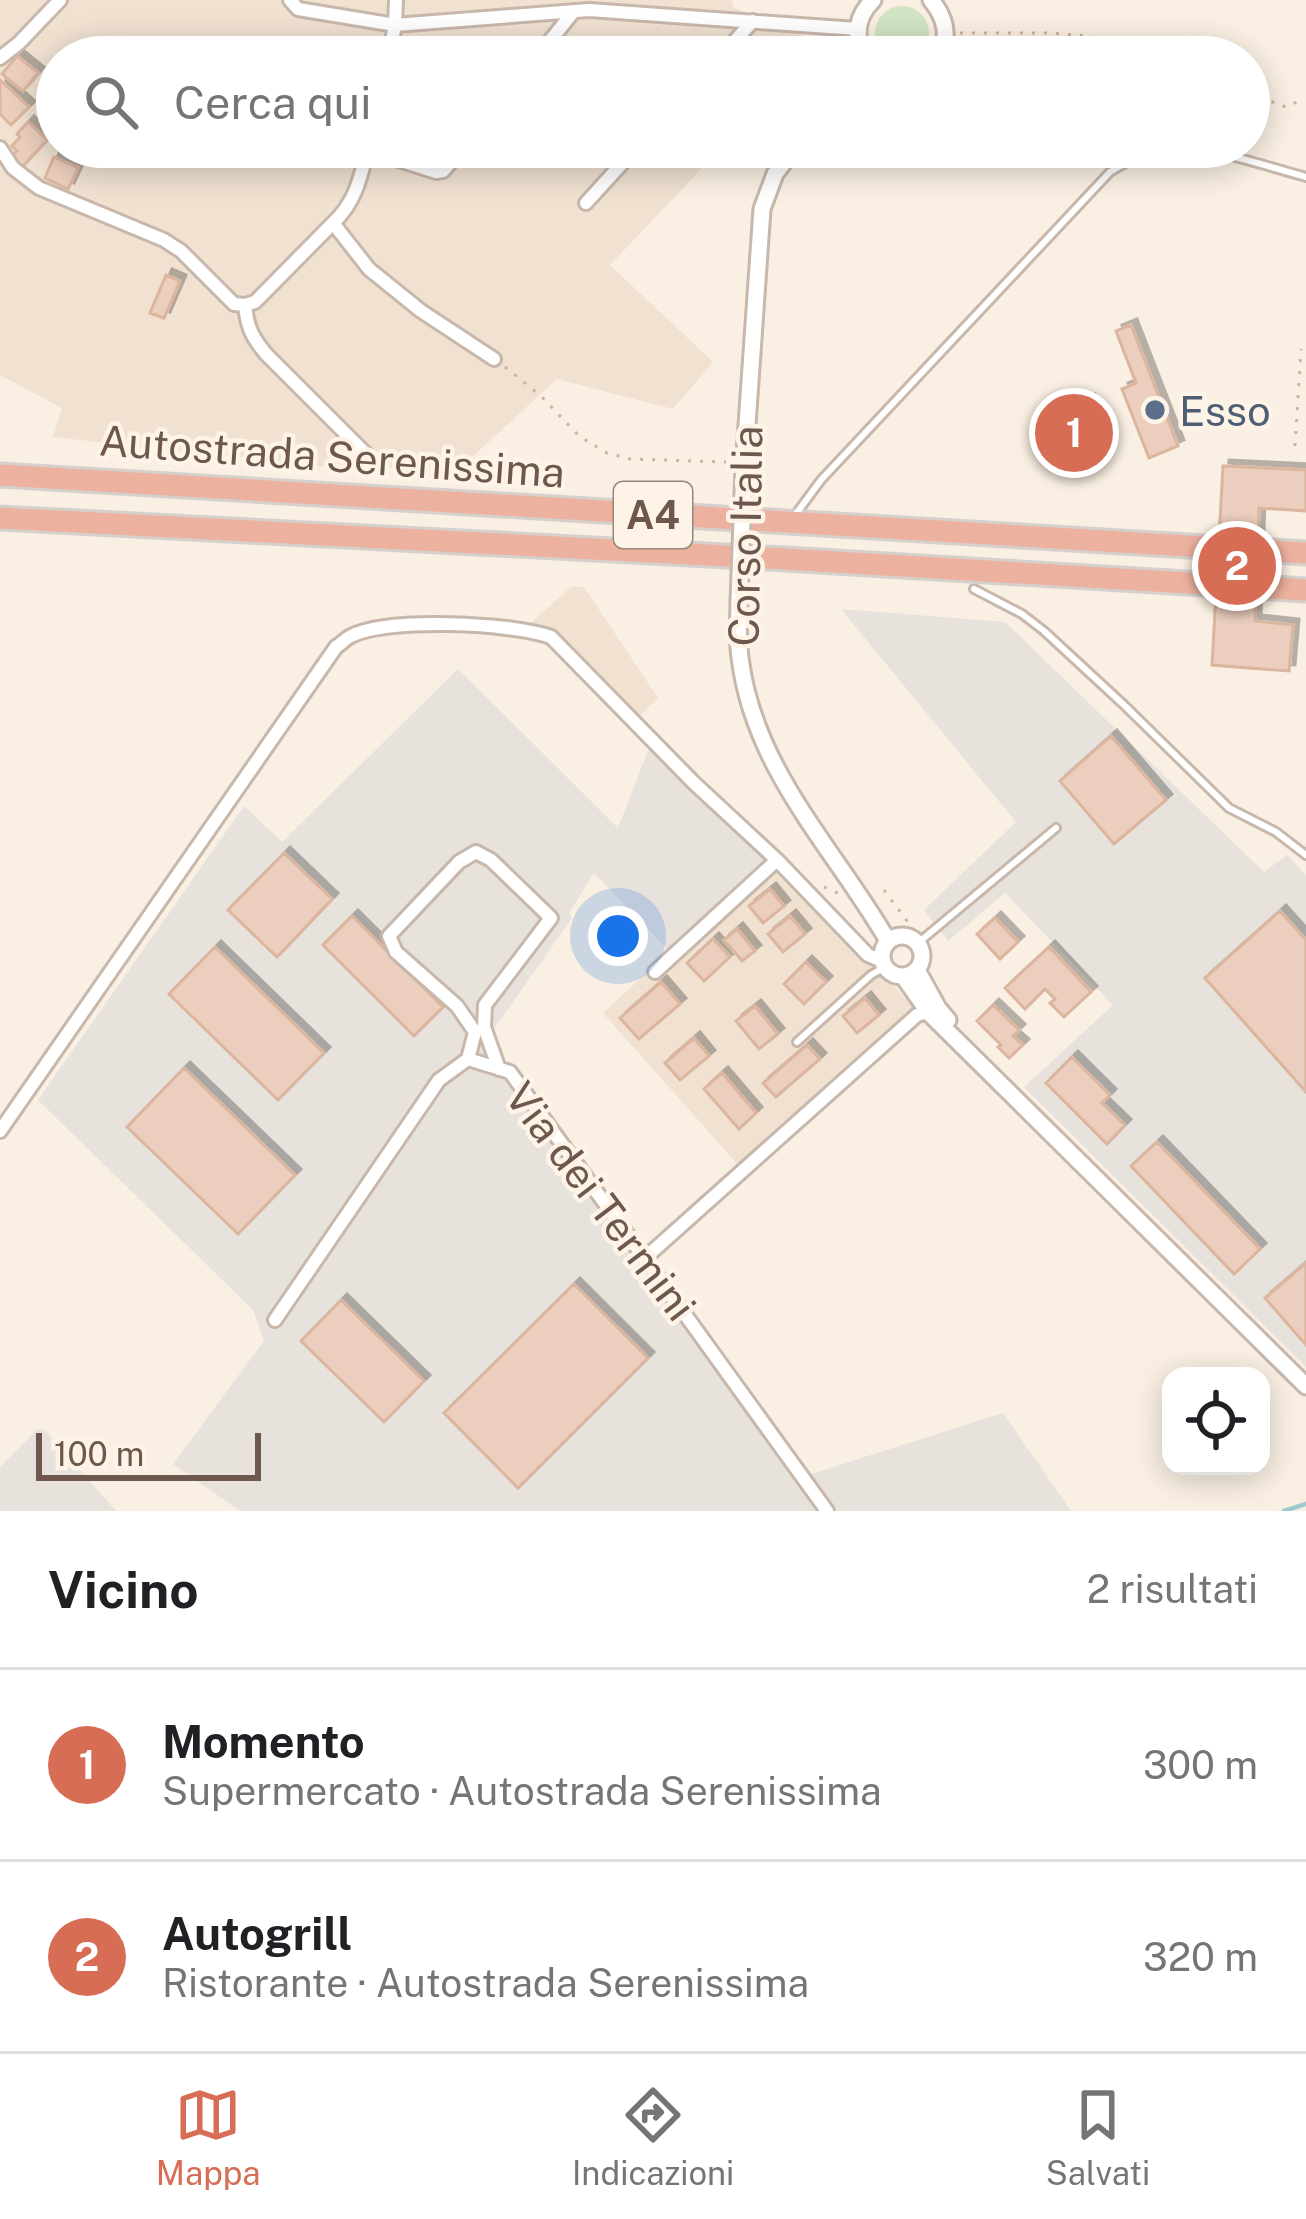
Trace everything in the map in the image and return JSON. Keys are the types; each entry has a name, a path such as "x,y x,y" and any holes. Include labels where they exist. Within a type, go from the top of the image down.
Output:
{"highway":[{"name":"Autostrada Serenissima","path":"0,475 1306,553"},
{"name":"Autostrada Serenissima","path":"0,518 1306,590"}],"street":[{"path":"0,58 60,0"},
{"path":"290,0 298,9 395,25 584,7 857,29"},
{"path":"393,36 396,0"},
{"path":"859,36 861,16 873,0"},
{"path":"931,0 940,10 945,36"},
{"path":"557,36 584,7"},
{"path":"739,36 753,21"},
{"path":"0,148 13,168 39,188 164,241 181,251 234,304 245,305 266,292 342,215 363,168"},
{"path":"586,203 618,168"},
{"name":"Corso Italia","path":"780,168 762,209 739,465 740,658 757,725 785,786 820,842 894,938 920,941"},
{"path":"333,224 369,269 421,311 494,359"},
{"path":"245,305 251,336 377,465"},
{"path":"0,1131 336,647 352,635 396,625 499,628 551,637 868,955 896,976 910,973 922,959 920,941"},
{"path":"468,1059 476,1032 457,1006 395,952 389,936 459,862 476,852 551,918 485,1005 484,1028 499,1069"},
{"path":"655,972 777,860"},
{"path":"883,964 882,950 894,938"},
{"path":"910,973 933,1011 1008,1091 1306,1386"},
{"path":"645,1258 917,1016 933,1011"},
{"name":"Via dei Termini","path":"275,1320 439,1080 468,1059 510,1072 827,1511"}],"lane":[{"path":"789,523 821,480 1117,168"},
{"path":"1270,168 1306,177"},
{"path":"974,590 1022,614 1044,632 1229,808 1276,832 1306,855"},
{"path":"920,941 1056,828"},
{"path":"797,1042 883,964"}],"path":[{"path":"946,33 1089,36"},
{"path":"1270,101 1286,107 1297,102"},
{"path":"1295,446 1301,349"},
{"path":"494,359 541,396 579,436 607,453 629,459 739,465"},
{"path":"884,890 920,941"}],"shaded area":[{"path":"0,0 732,0 733,7 804,36 36,36 36,168 702,168 610,265 713,362 673,409 557,379 459,469 327,467 53,437 62,408 0,375"},
{"path":"571,587 584,587 658,698 630,725 532,622"},
{"path":"841,609 1005,622 1264,872 1287,855 1306,875 1306,1367 1024,1087 1113,1005 1005,893 948,941 924,910 1016,822"},
{"path":"458,669 618,828 649,748 769,860 670,952 594,873 569,913 572,918 494,1029 505,1077 642,1259 821,1511 240,1511 173,1464 264,1341 253,1310 38,1100 244,806 282,842"},
{"path":"769,860 917,1010 740,1167 603,1013"},
{"path":"1003,1413 1071,1511 834,1511 808,1475"},
{"path":"38,1429 45,1430 116,1511 0,1511 0,1467"}],"green space":[{"path":"892,8 912,8 927,23 928,36 876,36 877,23"}],"building":[{"path":"17,56 36,71 23,91 2,74"},
{"path":"0,80 29,107 11,125 0,114"},
{"path":"28,122 36,130 36,152 22,167 11,156 17,151 12,146 20,137 17,134"},
{"path":"49,168 78,168 68,189 45,178"},
{"path":"166,275 180,281 164,318 150,313"},
{"path":"1131,325 1178,446 1149,458 1122,389 1136,383 1116,331"},
{"path":"1089,400 1106,445 1058,462 1041,418"},
{"path":"1223,466 1306,470 1306,511 1259,508 1255,621 1293,625 1289,671 1212,665"},
{"path":"1111,736 1166,800 1114,844 1060,781"},
{"path":"284,853 332,899 277,957 228,910"},
{"path":"770,889 784,906 763,923 749,906"},
{"path":"1280,911 1306,940 1306,1092 1205,978"},
{"path":"352,916 443,1007 414,1036 323,945"},
{"path":"790,916 805,934 783,952 768,934"},
{"path":"995,918 1018,942 1000,959 977,934"},
{"path":"737,929 755,951 742,961 724,940"},
{"path":"713,939 730,957 704,981 687,963"},
{"path":"215,947 324,1053 278,1100 169,994"},
{"path":"1049,947 1091,992 1064,1017 1050,1003 1055,999 1045,989 1025,1009 1005,988"},
{"path":"806,962 826,982 804,1004 784,984"},
{"path":"661,982 680,1004 639,1039 620,1018"},
{"path":"865,998 879,1015 857,1033 843,1016"},
{"path":"993,1005 1019,1030 1013,1036 1023,1045 1009,1058 977,1021"},
{"path":"755,1006 778,1034 759,1049 736,1021"},
{"path":"694,1038 709,1056 680,1080 665,1063"},
{"path":"807,1045 820,1059 776,1097 763,1083"},
{"path":"1072,1057 1110,1095 1102,1103 1125,1125 1107,1144 1046,1083"},
{"path":"184,1068 295,1175 238,1234 127,1127"},
{"path":"722,1073 756,1113 739,1129 704,1089"},
{"path":"1157,1142 1260,1249 1234,1274 1131,1166"},
{"path":"1306,1263 1306,1345 1265,1298"},
{"path":"574,1284 648,1358 518,1488 444,1413"},
{"path":"341,1300 424,1381 384,1422 301,1341"}],"waterway":[{"path":"1284,1511 1306,1504"}],"place":[{"name":"Esso","path":"1155,410"},
{"name":"Momento","path":"1074,433"},
{"name":"Autogrill","path":"1237,566"}]}
